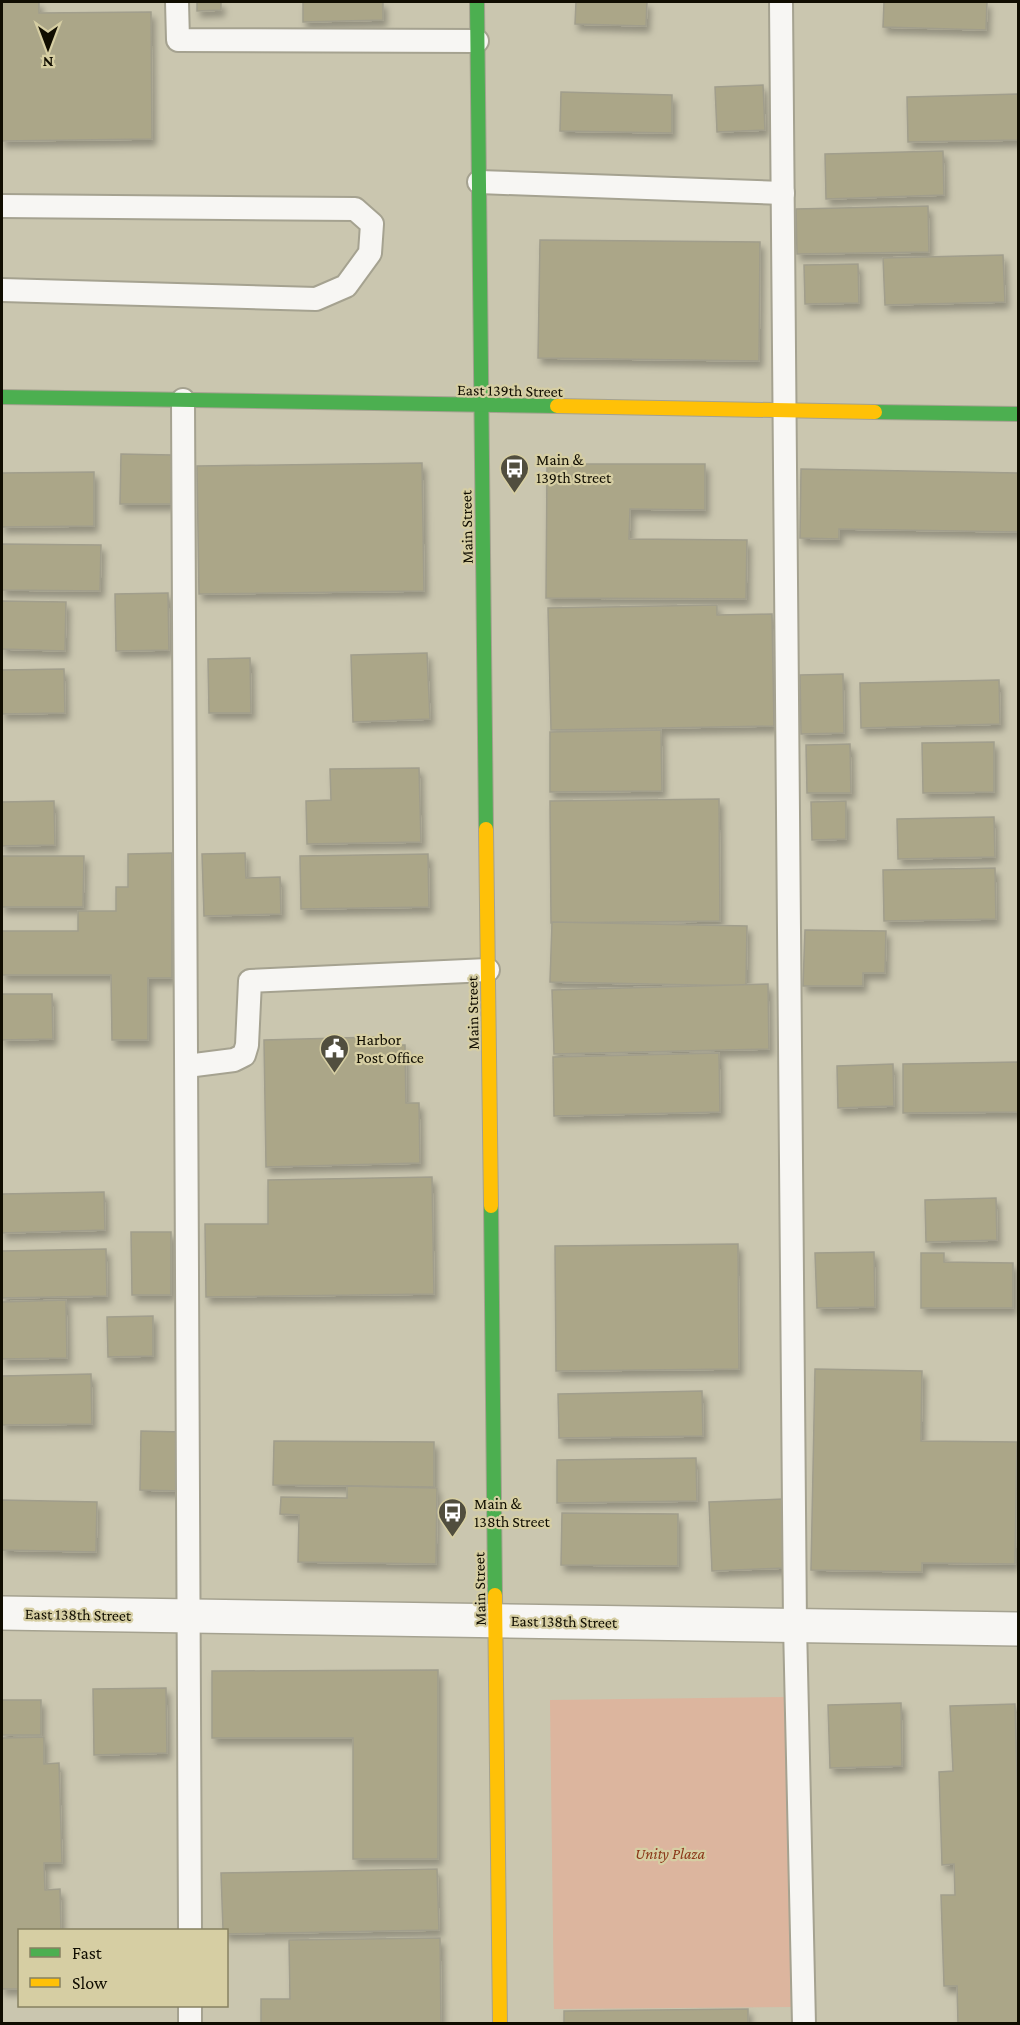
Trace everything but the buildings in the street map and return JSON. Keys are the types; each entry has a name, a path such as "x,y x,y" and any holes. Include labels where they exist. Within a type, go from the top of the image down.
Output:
{"street":[{"name":"Main Street","path":"477,2 500,2024"},
{"name":"East 139th Street","path":"2,397 1018,414"},
{"name":"East 138th Street","path":"2,1613 1018,1629"}],"lane":[{"path":"177,2 178,40 477,41"},
{"path":"781,2 795,1625 804,2024"},
{"path":"479,182 783,193"},
{"path":"2,206 355,209 372,224 370,253 346,286 316,299 2,290"},
{"path":"183,400 190,1929"},
{"path":"187,1066 234,1060 244,1055 248,1045 250,981 488,970"},
{"path":"190,2007 190,2024"}],"green space":[{"name":"Unity Plaza","path":"787,1697 791,2007 554,2009 550,1700"}],"traffic: fast":[{"path":"477,2 486,829"},
{"path":"2,397 557,406"},
{"path":"875,412 1018,414"},
{"path":"491,1206 495,1595"}],"traffic: slow":[{"path":"557,406 875,412"},
{"path":"486,829 491,1206"},
{"path":"495,1595 500,2024"}],"place":[{"name":"Main & 139th Street","path":"515,494"},
{"name":"Harbor Post Office","path":"335,1074"},
{"name":"Main & 138th Street","path":"453,1538"}]}
